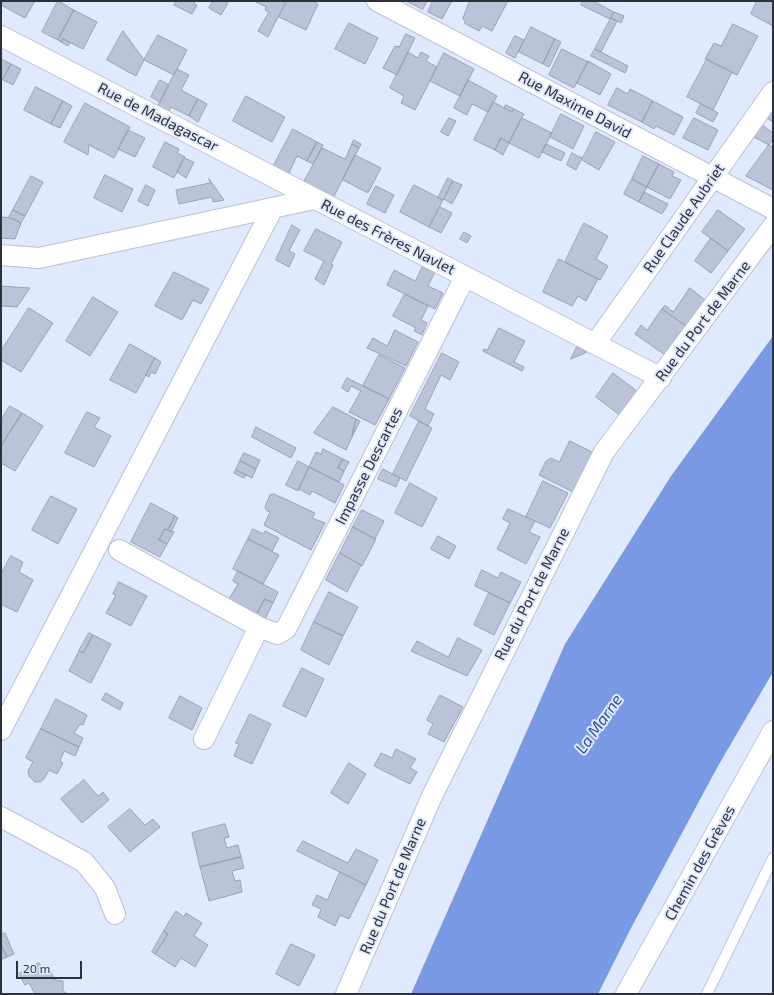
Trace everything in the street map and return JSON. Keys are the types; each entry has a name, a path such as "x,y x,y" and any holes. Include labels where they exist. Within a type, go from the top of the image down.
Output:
{"street":[{"name":"Rue Maxime David","path":"377,1 773,209"},
{"name":"Rue de Madagascar","path":"1,36 314,199"},
{"name":"Rue Claude Aubriet","path":"595,344 773,92"},
{"name":"Rue des Frères Navlet","path":"1,254 38,258 314,199 660,378"},
{"path":"1,730 273,208"},
{"name":"Rue du Port de Marne","path":"346,994 432,796 604,452 773,226"},
{"name":"Impasse Descartes","path":"119,550 259,626 277,634 286,629 465,277"},
{"path":"204,739 259,626"},
{"name":"Chemin des Grèves","path":"626,994 773,731"},
{"path":"1,817 84,862 105,888 115,914"}],"lane":[{"path":"707,994 773,858"}],"water":[{"name":"La Marne","path":"773,336 773,672 718,766 630,930 598,994 411,994 565,644 671,476"}],"building":[{"path":"1,1 35,1 25,18 1,5"},
{"path":"58,1 74,10 58,40 42,32"},
{"path":"176,1 195,1 194,4 197,5 192,14 174,5"},
{"path":"213,1 224,1 228,3 221,15 209,8"},
{"path":"254,1 286,1 268,37 258,31 269,12 265,10 266,7"},
{"path":"288,1 313,1 318,4 306,30 279,17"},
{"path":"406,1 427,1 423,9"},
{"path":"433,1 452,1 442,19 428,12"},
{"path":"470,1 508,1 492,31 482,26 479,31 464,23 466,21 463,19"},
{"path":"583,1 593,1 614,12 610,19 581,5"},
{"path":"757,1 773,1 773,26 751,14"},
{"path":"74,10 97,22 83,49 63,39 61,42 58,40"},
{"path":"614,12 624,16 621,23 611,18"},
{"path":"611,18 617,21 601,52 595,49"},
{"path":"349,23 378,38 365,64 335,49"},
{"path":"733,24 758,36 737,75 705,59 714,43 721,46"},
{"path":"531,27 555,39 543,64 519,52"},
{"path":"123,31 144,60 136,76 107,60"},
{"path":"406,34 415,38 397,75 383,68 395,46 399,47"},
{"path":"158,35 187,50 174,75 144,60"},
{"path":"515,36 524,40 515,58 506,53"},
{"path":"63,39 70,42 68,46 61,42"},
{"path":"555,39 561,42 549,67 543,64"},
{"path":"562,49 588,62 574,88 549,75"},
{"path":"595,49 628,66 625,73 591,56"},
{"path":"408,52 418,58 421,52 429,56 426,61 437,67 415,110 401,103 404,96 390,88"},
{"path":"444,53 474,69 460,96 430,81"},
{"path":"1,59 11,64 3,79 1,78"},
{"path":"707,59 732,72 713,110 687,97"},
{"path":"588,61 611,74 600,95 577,83"},
{"path":"11,64 21,69 13,85 3,80"},
{"path":"177,69 189,75 181,90 198,99 189,116 171,107 168,113 157,108"},
{"path":"160,80 169,85 160,102 151,97"},
{"path":"468,80 497,96 488,112 472,104 467,115 454,108"},
{"path":"36,87 63,101 51,124 24,110"},
{"path":"617,88 628,94 630,89 653,101 642,122 608,105"},
{"path":"246,96 285,117 272,142 233,121"},
{"path":"198,99 207,104 198,122 189,116"},
{"path":"63,101 72,106 60,128 51,124"},
{"path":"653,101 683,117 674,135 656,126 654,129 642,122"},
{"path":"493,102 512,112 514,109 524,114 509,143 501,138 495,150 474,140"},
{"path":"85,103 130,127 114,158 89,145 88,155 64,142"},
{"path":"701,104 718,113 713,122 696,113"},
{"path":"506,105 514,109 512,112 504,108"},
{"path":"773,110 773,122 767,118"},
{"path":"561,114 584,126 573,149 550,137"},
{"path":"449,118 456,121 448,136 441,132"},
{"path":"522,118 552,133 539,158 509,143"},
{"path":"694,118 718,130 708,150 683,138"},
{"path":"762,125 773,133 773,139 769,145 754,137"},
{"path":"293,129 317,142 307,161 297,156 288,175 273,167"},
{"path":"128,130 145,138 135,157 118,149"},
{"path":"596,132 615,142 599,170 582,160"},
{"path":"501,138 509,143 503,155 495,150"},
{"path":"354,140 361,144 359,148 352,144"},
{"path":"165,142 179,149 177,153 185,157 174,178 153,167"},
{"path":"317,142 323,145 313,164 307,161"},
{"path":"352,144 359,148 333,198 303,183 322,148 345,159"},
{"path":"546,144 565,153 561,161 542,152"},
{"path":"769,145 773,147 773,190 746,176"},
{"path":"572,153 582,158 576,170 567,165"},
{"path":"355,155 381,168 368,193 343,180"},
{"path":"643,156 659,164 647,187 632,179"},
{"path":"184,158 194,162 186,178 177,172"},
{"path":"659,164 674,172 672,176 681,180 670,199 647,187"},
{"path":"105,175 133,189 122,212 94,198"},
{"path":"31,176 43,182 25,216 13,210"},
{"path":"448,178 453,181 443,200 438,198"},
{"path":"209,179 224,200 213,202 212,197 179,204 176,190 210,183"},
{"path":"632,179 647,187 639,202 624,194"},
{"path":"453,181 462,185 452,204 444,199"},
{"path":"146,185 155,190 148,206 138,201"},
{"path":"414,185 443,200 429,227 400,212"},
{"path":"376,186 394,195 385,213 367,204"},
{"path":"644,192 668,204 662,214 639,202"},
{"path":"440,207 452,213 441,233 429,227"},
{"path":"13,210 25,216 21,223 9,217"},
{"path":"718,210 745,229 728,251 702,232"},
{"path":"1,217 11,218 21,223 15,239 1,238"},
{"path":"584,223 608,236 596,259 608,266 600,280 565,262"},
{"path":"292,225 300,230 289,251 295,254 289,267 276,260"},
{"path":"316,229 342,242 331,264 333,265 324,285 315,279 324,261 304,251"},
{"path":"464,232 471,236 467,243 460,239"},
{"path":"711,238 728,251 711,273 695,261"},
{"path":"559,259 598,279 586,301 578,296 572,306 543,292"},
{"path":"423,266 435,272 428,286 443,293 435,309 387,285 394,270 415,281"},
{"path":"174,272 209,289 201,304 193,300 182,320 155,306"},
{"path":"1,286 30,288 17,307 1,306"},
{"path":"690,288 705,300 686,326 662,309 665,305 673,312"},
{"path":"405,294 428,306 421,320 427,323 422,335 414,331 416,328 393,316"},
{"path":"93,297 118,312 90,356 66,341"},
{"path":"29,308 53,323 21,372 1,360 1,351"},
{"path":"662,309 686,326 665,355 635,334 641,325 647,330"},
{"path":"499,328 525,341 514,362 524,367 522,371 483,351 484,349 487,350"},
{"path":"395,330 418,342 406,366 367,348 373,338 387,346"},
{"path":"130,344 155,358 136,393 110,380"},
{"path":"577,347 587,352 571,359"},
{"path":"442,353 459,362 450,380 441,375 425,409 434,414 428,426 410,416"},
{"path":"379,355 405,368 389,399 363,386"},
{"path":"155,358 161,362 155,374 151,372 149,377 146,375"},
{"path":"613,373 638,392 621,416 596,397"},
{"path":"347,378 389,399 375,425 349,412 361,391 351,386 348,392 342,388"},
{"path":"10,406 22,413 1,446 1,420"},
{"path":"333,407 356,419 352,437 346,450 314,433"},
{"path":"87,412 100,418 94,427 111,436 94,467 65,453"},
{"path":"22,413 43,426 15,471 1,463 1,446"},
{"path":"356,419 360,421 352,437"},
{"path":"419,421 432,428 406,481 393,474"},
{"path":"256,427 296,448 291,458 252,437"},
{"path":"570,441 594,453 575,493 539,475 546,461 551,458 559,462"},
{"path":"323,449 343,459 338,468 344,471 339,482 309,467 316,452 321,454"},
{"path":"244,453 260,460 256,469 240,461"},
{"path":"343,459 349,462 344,471 338,468"},
{"path":"240,461 256,469 252,478 236,470"},
{"path":"298,461 309,467 298,491 286,485"},
{"path":"309,467 344,485 335,503 312,491 310,495 299,489"},
{"path":"383,469 400,478 396,487 378,479"},
{"path":"236,470 246,475 244,478 234,473"},
{"path":"543,481 568,493 550,528 526,517"},
{"path":"410,483 437,498 422,527 395,513"},
{"path":"274,494 315,513 312,518 325,523 311,550 264,525 270,512 267,511 265,507 270,495"},
{"path":"51,496 77,509 58,544 32,530"},
{"path":"151,503 175,516 168,530 165,529 159,540 167,544 160,557 131,542"},
{"path":"508,509 535,521 529,532 540,537 526,564 497,549 510,523 503,519"},
{"path":"362,510 384,521 375,539 353,527"},
{"path":"175,516 178,518 171,532 168,530"},
{"path":"353,527 376,539 362,566 340,553"},
{"path":"165,529 174,532 167,544 159,540"},
{"path":"253,529 263,534 265,531 279,538 272,551 248,539"},
{"path":"438,536 456,546 449,559 431,549"},
{"path":"248,539 279,555 263,584 233,569"},
{"path":"340,553 361,565 347,592 326,580"},
{"path":"11,556 23,562 19,572 33,580 17,612 1,604 1,574"},
{"path":"482,570 498,578 501,572 521,582 510,603 475,586"},
{"path":"238,571 278,592 273,603 265,599 255,617 227,602 238,584 233,581"},
{"path":"119,582 147,596 131,626 106,613 116,595 113,594"},
{"path":"329,592 358,607 343,636 314,622"},
{"path":"489,593 510,603 494,635 474,625"},
{"path":"265,599 273,603 264,621 255,617"},
{"path":"314,622 343,636 329,665 301,650"},
{"path":"89,633 93,635 83,653 79,651"},
{"path":"93,635 111,644 91,683 69,671 79,651 83,653"},
{"path":"458,638 482,650 467,676 411,651 417,641 448,657"},
{"path":"302,668 324,679 306,717 283,706"},
{"path":"106,693 123,703 120,710 102,700"},
{"path":"440,695 463,707 444,742 428,734 433,724 427,720"},
{"path":"180,696 202,708 192,730 169,718"},
{"path":"56,699 87,715 83,725 80,724 74,733 83,738 79,747 41,729"},
{"path":"250,714 271,724 252,764 234,756 239,744 236,743"},
{"path":"41,729 79,747 75,756 64,751 60,761 63,763 57,774 49,770 44,779 40,782 35,782 29,776 28,771 33,762 26,758"},
{"path":"396,749 416,759 410,768 417,772 410,784 374,766 381,753 392,758"},
{"path":"349,763 366,774 348,804 331,793"},
{"path":"84,780 98,796 103,792 109,800 82,823 61,799"},
{"path":"130,809 145,825 153,819 160,827 130,852 108,827"},
{"path":"225,824 229,837 224,838 227,848 238,845 241,857 200,867 192,833"},
{"path":"303,841 348,863 356,849 378,860 366,885 297,851"},
{"path":"241,857 244,868 232,871 235,881 240,880 242,892 209,901 200,867"},
{"path":"340,872 366,885 349,919 340,915 335,926 318,917 321,909 312,905 317,895 327,900"},
{"path":"176,911 184,917 186,913 202,923 194,936 208,945 195,967 181,958 175,967 155,954 168,934 164,931"},
{"path":"164,931 168,934 155,954 152,952"},
{"path":"5,933 14,954 7,957 1,945 1,935"},
{"path":"291,944 315,955 299,986 276,974"},
{"path":"1,945 7,957 1,960"},
{"path":"39,963 45,973 50,971 55,980 63,981 63,991 68,994 35,994 29,983 25,985 19,974"}]}
